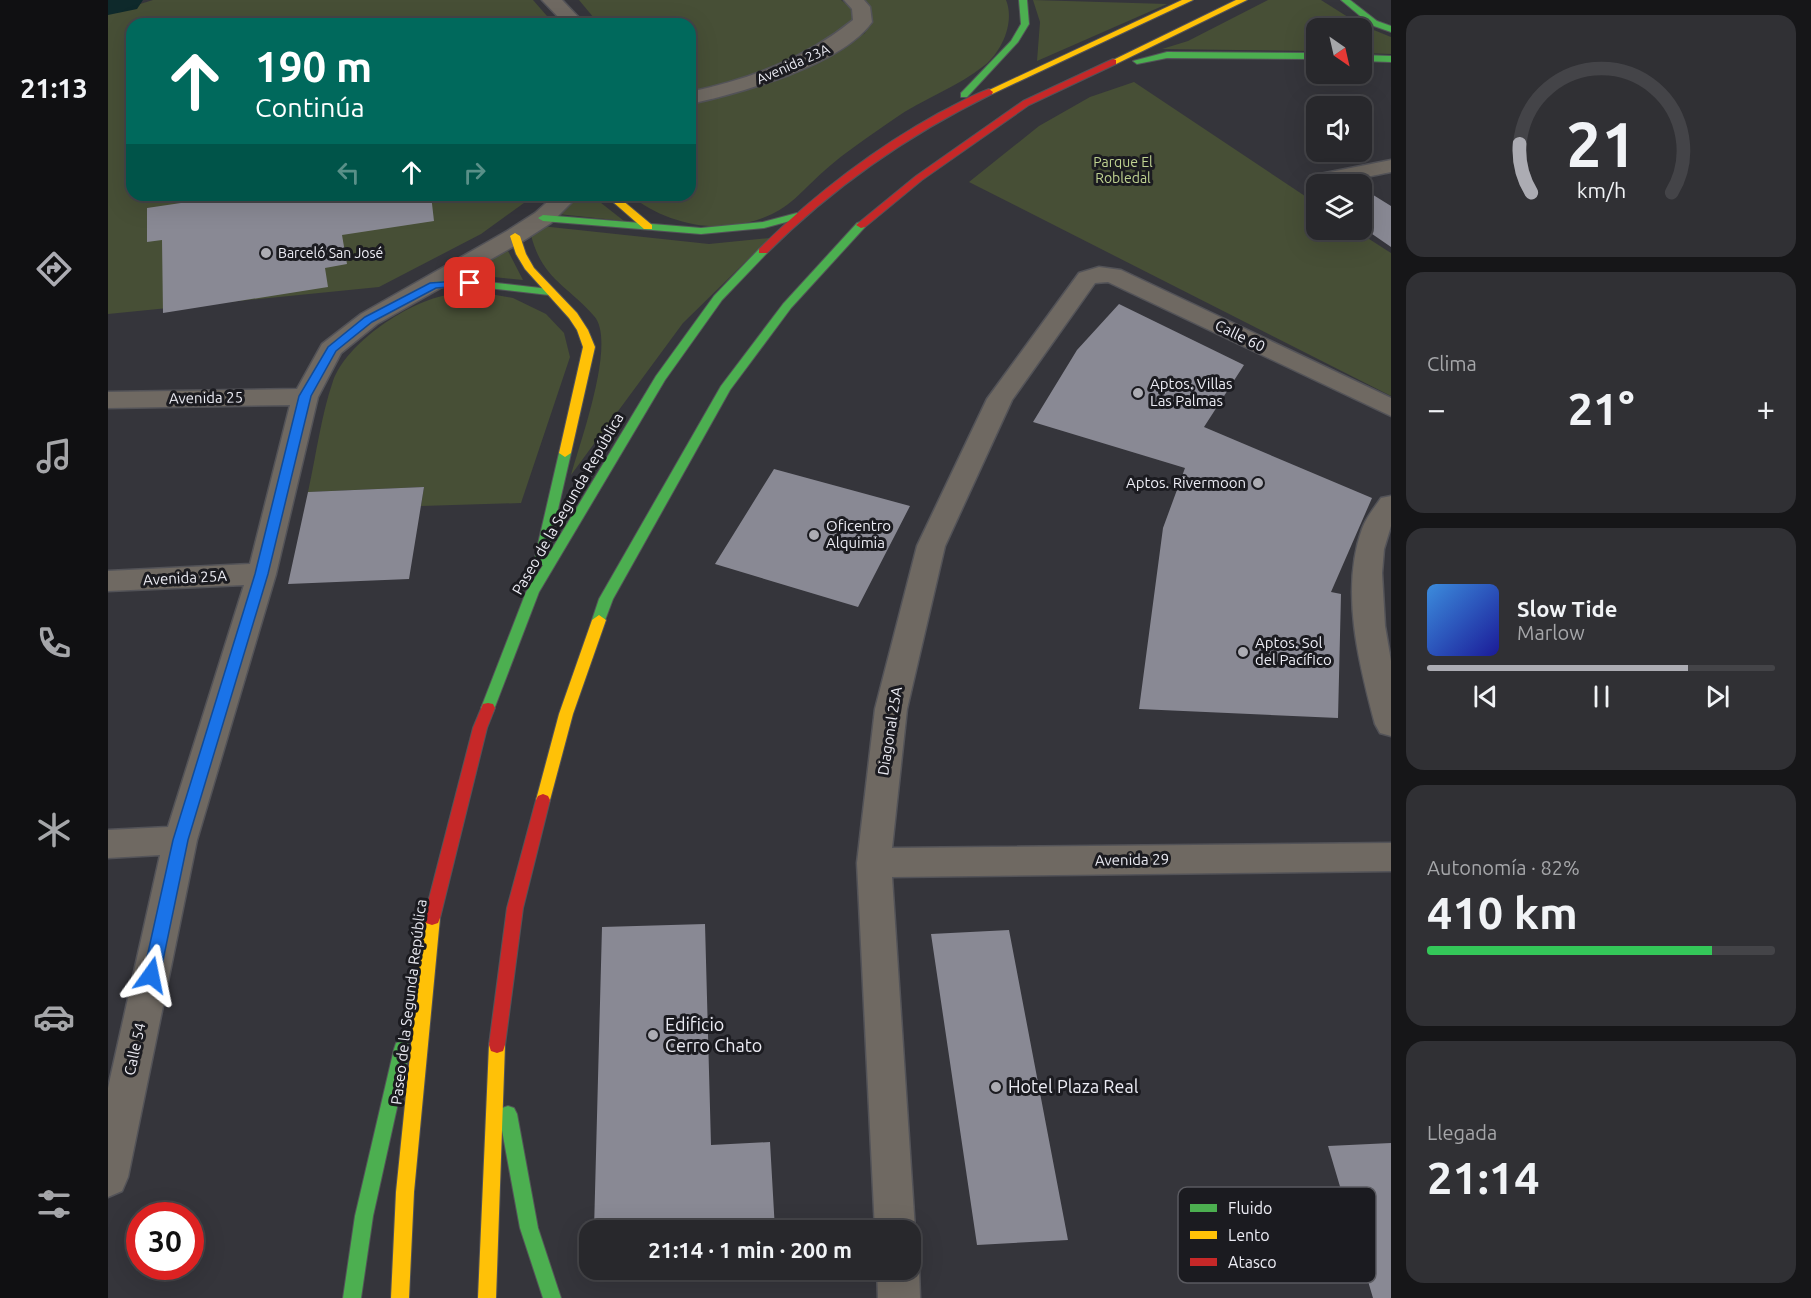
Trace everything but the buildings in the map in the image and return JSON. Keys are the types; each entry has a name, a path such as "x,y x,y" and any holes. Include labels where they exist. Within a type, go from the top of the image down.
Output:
{"highway":[{"path":"951,109 1014,42 1025,24 1023,0"},
{"name":"Paseo de la Segunda República","path":"400,1298 405,1192 433,912 480,728 533,592 660,379 718,298 797,216 875,159 951,109 1190,0"},
{"path":"487,1298 496,1050 515,908 566,714 611,589 725,389 787,306 853,231 919,178 1026,103 1243,0"},
{"path":"1345,0 1353,9 1374,23 1391,29"},
{"path":"1026,103 1124,64 1167,55 1247,53 1306,56"},
{"path":"1372,58 1391,59"},
{"path":"616,201 650,228"},
{"path":"543,218 615,222 687,232 726,232 764,227 797,216"},
{"path":"515,236 525,265 549,292 574,312 586,330 589,347 533,592"},
{"path":"434,285 479,284 549,292"},
{"path":"352,1298 364,1216 433,912"},
{"path":"496,1050 529,1228 552,1298"},
{"path":"491,1210 502,1287"}],"street":[{"path":"551,0 570,18"},
{"name":"Avenida 23A","path":"696,97 745,85 795,66 839,43 863,22 861,7 853,0"},
{"path":"1352,174 1391,166"},
{"name":"Calle 54","path":"108,1177 180,840 262,574 305,396 332,349 369,319 434,285 515,236 543,218 561,201"},
{"name":"Calle 60","path":"1087,278 1099,274 1113,275 1391,408"},
{"name":"Diagonal 25A","path":"894,1220 873,862 891,709 931,546 999,399 1087,278"},
{"name":"Avenida 25","path":"108,400 305,396"},
{"path":"1391,505 1376,528 1366,583 1378,681 1391,724"},
{"name":"Avenida 25A","path":"108,581 262,574"},
{"path":"108,844 180,840"},
{"name":"Avenida 29","path":"873,862 1391,856"},
{"path":"898,1280 899,1298"}],"green space":[{"path":"153,0 533,0 549,18 126,18 126,201 527,201 481,234 379,287 108,314 108,14"},
{"path":"579,0 841,0 851,8 855,21 798,57 756,74 696,90 696,18 594,18"},
{"path":"862,0 1006,0 1009,17 1005,36 997,52 985,65 867,137 832,164 790,203 771,214 731,226 700,225 670,217 638,201 696,201 696,103 780,76 823,57 865,33 869,13"},
{"path":"1033,0 1167,4 1037,61 1040,22"},
{"path":"1268,0 1321,0 1350,18 1306,18 1306,51 1162,49 1188,41"},
{"path":"1372,29 1391,37 1391,54 1372,53"},
{"name":"Parque El Robledal","path":"1134,82 1306,197 1306,240 1371,240 1391,253 1391,396 969,182 1039,126 1090,97"},
{"path":"572,201 599,201 624,221 558,214"},
{"path":"541,226 709,244 770,238 683,323 571,475 595,392 601,347 600,329 594,316 556,280 542,262 531,235"},
{"path":"507,249 523,280 465,274"},
{"path":"479,292 513,298 546,314 564,333 570,357 521,503 421,506 424,487 308,492 333,381 351,353 378,328 411,308 442,296"}],"waterway":[{"path":"108,3 123,0"}],"traffic: fast":[{"path":"964,95 1014,42 1025,24 1023,0"},
{"path":"1345,0 1374,23 1391,29"},
{"path":"1137,61 1167,55 1306,56"},
{"path":"1372,58 1391,59"},
{"path":"543,218 701,231 732,230 764,225 797,216"},
{"path":"599,620 606,599 725,389 787,306 861,225"},
{"path":"488,708 533,592 660,379 718,298 763,251"},
{"path":"433,285 470,283 549,292"},
{"path":"540,561 565,453"},
{"path":"352,1298 364,1216 402,1049"},
{"path":"508,1114 529,1228 552,1298"}],"traffic: slow":[{"path":"989,92 1189,0"},
{"path":"1113,62 1243,0"},
{"path":"617,201 648,227"},
{"path":"515,236 521,254 530,269 574,316 583,330 589,347 565,453"},
{"path":"543,800 566,714 599,620"},
{"path":"400,1298 405,1192 432,918"},
{"path":"487,1298 497,1045"}],"traffic: jam":[{"path":"861,225 919,178 1026,103 1113,62"},
{"path":"763,251 813,204 869,161 928,123 989,92"},
{"path":"432,918 480,728 488,708"},
{"path":"497,1045 515,908 543,800"}],"place":[{"name":"Barceló San José","path":"266,253"},
{"name":"Aptos. Villas Las Palmas","path":"1138,393"},
{"name":"Aptos. Rivermoon","path":"1258,483"},
{"name":"Oficentro Alquimia","path":"814,535"},
{"name":"Aptos. Sol del Pacífico","path":"1243,652"},
{"name":"Edificio Cerro Chato","path":"653,1035"},
{"name":"Hotel Plaza Real","path":"996,1087"}],"route":[{"path":"151,975 180,840 262,574 305,396 332,349 369,319 434,285 470,283"}]}
